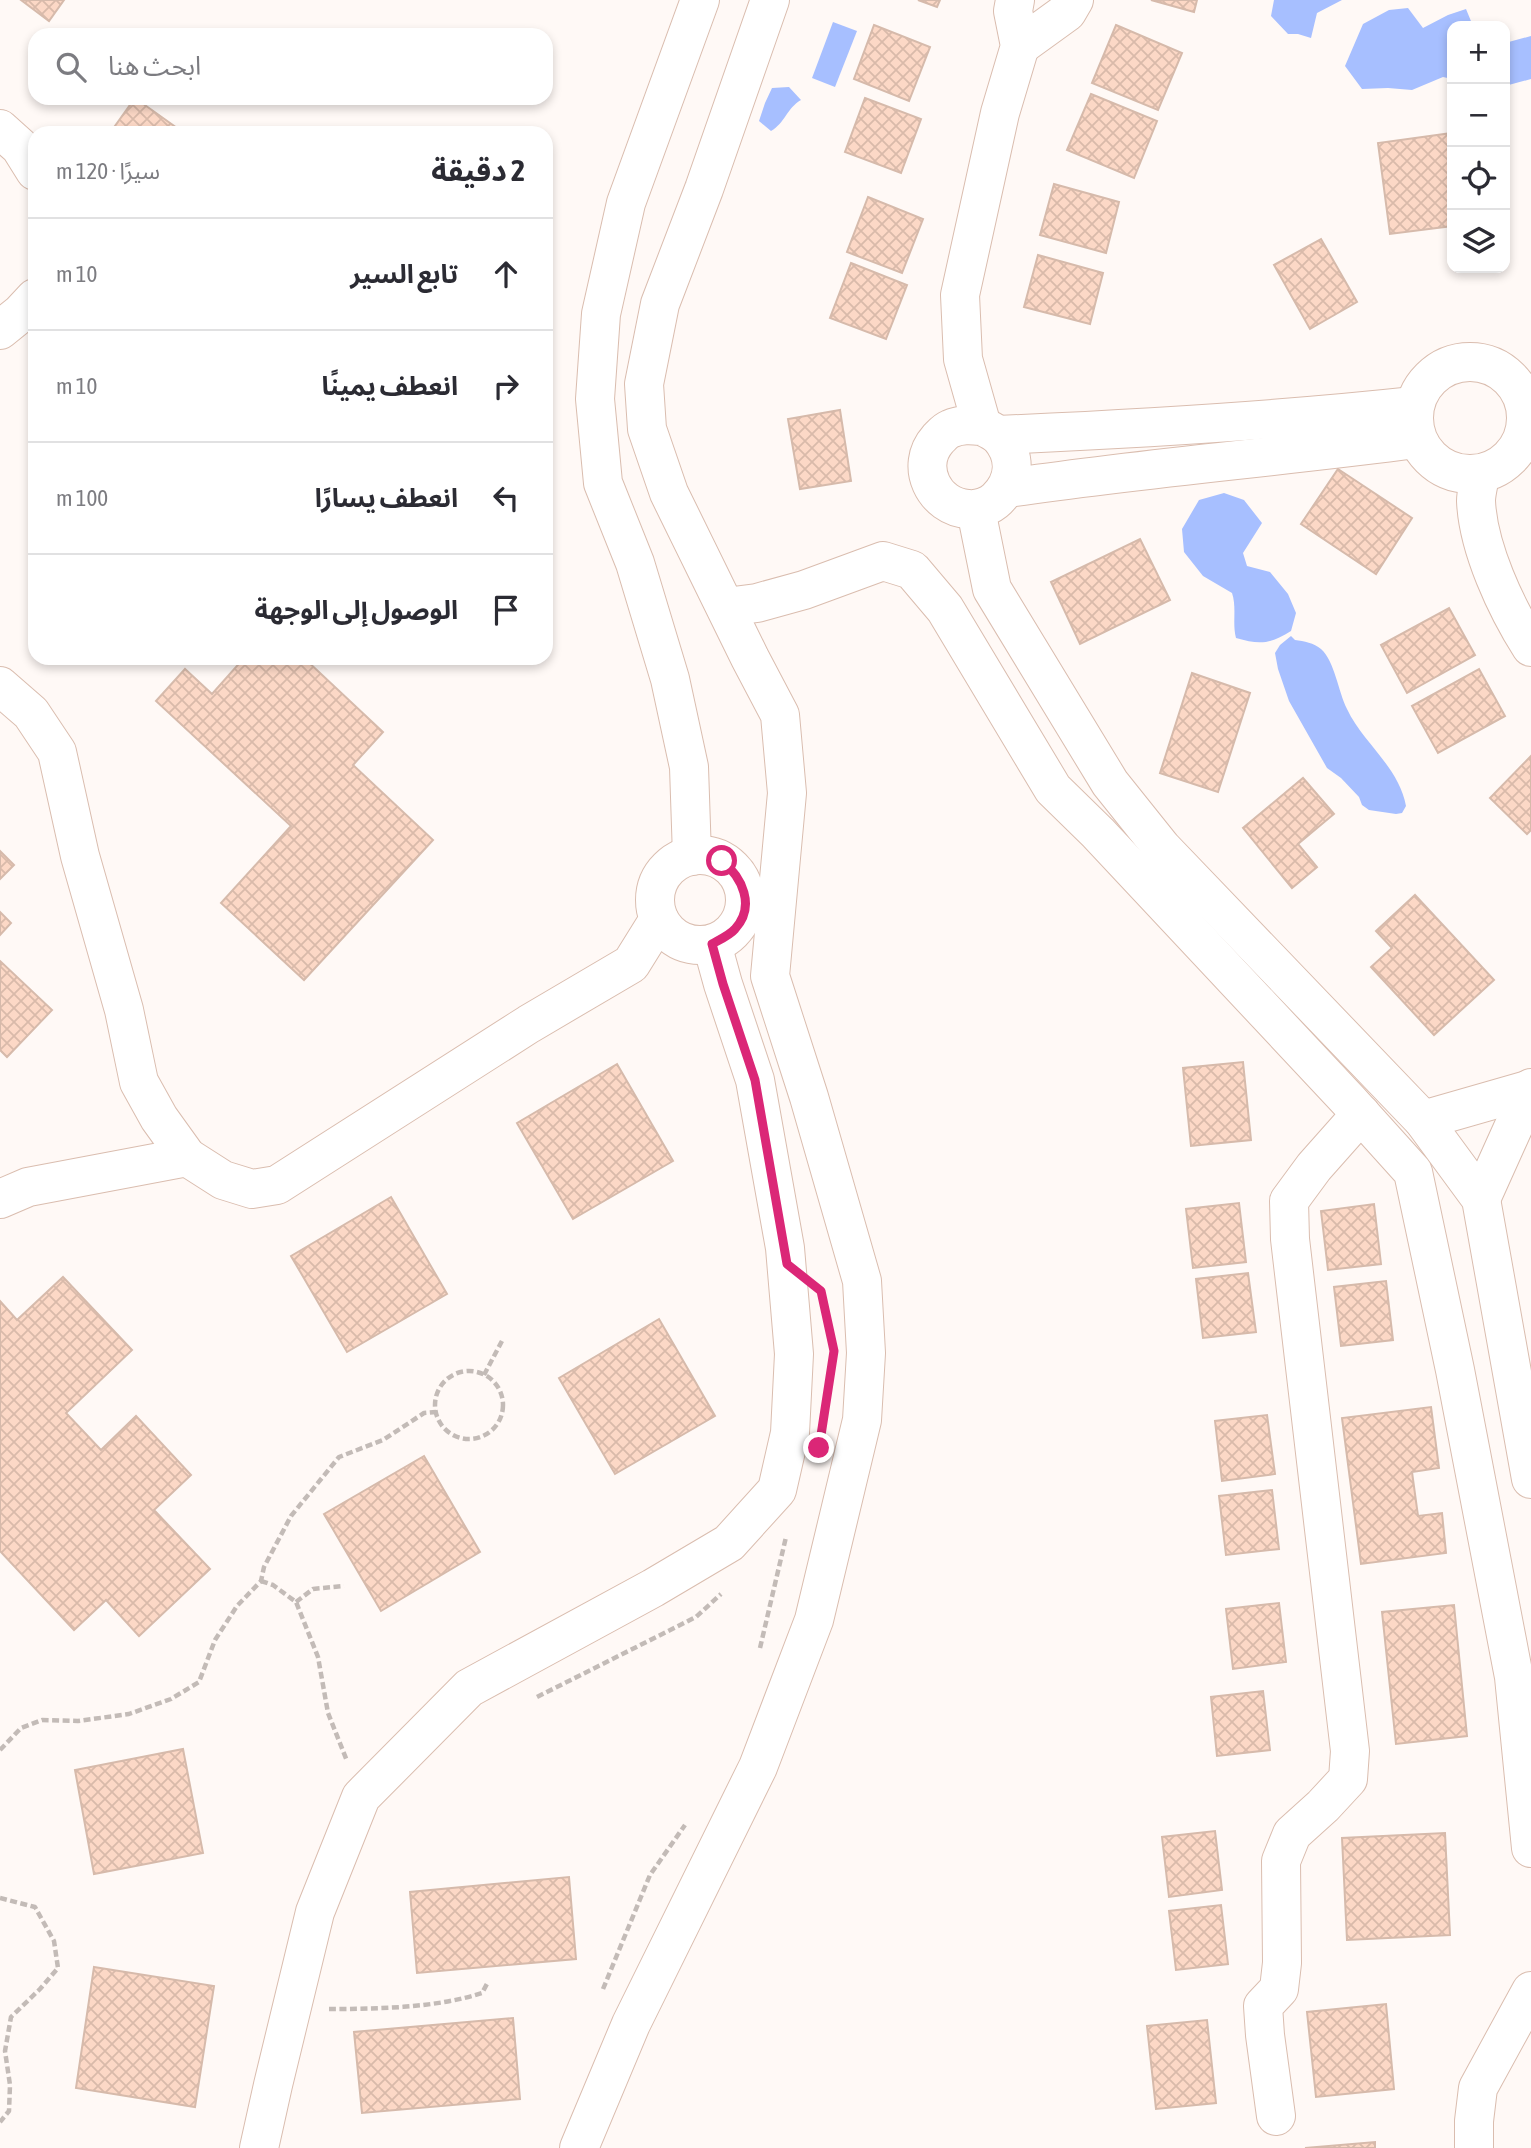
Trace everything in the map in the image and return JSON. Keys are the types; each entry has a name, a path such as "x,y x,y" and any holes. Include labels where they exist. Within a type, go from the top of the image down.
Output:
{"street":[{"path":"692,856 689,767 676,704 635,563 603,483 595,399 601,314 626,203 700,0"},
{"path":"579,2148 631,2024 758,1767 814,1620 862,1420 866,1353 862,1281 809,1097 770,976 786,793 780,715 669,493 647,429 644,384 660,304 704,189 770,0"},
{"path":"1015,0 1013,10 1020,46 1000,113 960,295 963,359 990,431 1009,451 1013,470 1007,488 994,502 976,510 957,509 941,499 930,483 927,464 932,446 947,429 963,425 990,431 1156,428 1326,416 1415,422"},
{"path":"1020,46 1067,12 1074,0"},
{"path":"0,129 20,147 28,160"},
{"path":"0,330 28,306"},
{"path":"1462,362 1485,363 1506,374 1526,392 1528,432 1515,452 1500,467 1480,475 1454,473 1431,461 1415,422 1423,385 1440,369 1462,362"},
{"path":"1007,488 1114,472 1300,454 1415,422"},
{"path":"1480,475 1476,500 1484,547 1515,622 1531,647"},
{"path":"976,510 992,589 1110,783 1162,848 1423,1120 1482,1199 1531,1479"},
{"path":"726,607 757,604 883,561 912,570 945,609 1053,789 1098,833 1413,1172 1455,1370 1514,1676 1531,1848"},
{"path":"0,686 31,713 57,752 79,856 124,1010 139,1082 159,1118 187,1157 223,1180 252,1189 277,1185 529,1024 631,964 659,919"},
{"path":"692,856 708,856 722,861 734,871 743,884 746,900 736,929 712,944 700,946 676,939 659,919 655,905 660,879 668,868 679,860 692,856"},
{"path":"259,2148 316,1912 361,1797 469,1688 653,1588 729,1543 777,1490 790,1433 794,1354 785,1248 755,1080 712,944"},
{"path":"1423,1120 1531,1088"},
{"path":"1482,1199 1531,1088"},
{"path":"1276,2116 1263,2006 1279,1989 1282,1963 1281,1861 1292,1834 1348,1779 1350,1752 1293,1267 1289,1201 1314,1167 1361,1114"},
{"path":"0,1199 28,1187 187,1157"},
{"path":"1474,2148 1478,2088 1531,1991"}],"path":[{"path":"484,1375 503,1339"},
{"path":"466,1370 484,1375 491,1378 500,1389 504,1402 502,1415 495,1427 485,1435 472,1439 459,1438 447,1432 439,1421 435,1408 436,1394 442,1383 453,1374 466,1370"},
{"path":"0,1750 21,1728 42,1720 78,1721 129,1714 171,1699 200,1682 215,1640 237,1606 261,1581 264,1567 291,1516 339,1457 383,1440 424,1413 436,1412"},
{"path":"760,1649 788,1533"},
{"path":"773,1553 783,1546"},
{"path":"261,1581 273,1585 296,1602 318,1657 328,1713 346,1759 367,1791"},
{"path":"296,1602 313,1589 344,1587"},
{"path":"536,1698 696,1617 723,1591"},
{"path":"601,1994 650,1875 692,1815"},
{"path":"0,1898 34,1907 54,1941 58,1968 11,2017 5,2051 10,2085 9,2111 0,2122"},
{"path":"294,2001 327,2009 409,2005 462,1999 482,1993 488,1982"}],"water":[{"path":"1274,0 1342,0 1317,13 1311,38 1288,34 1271,16"},
{"path":"1408,8 1423,28 1466,9 1471,21 1447,21 1447,78 1443,77 1412,90 1362,89 1345,66 1363,24 1389,10"},
{"path":"833,22 857,31 835,87 812,78"},
{"path":"1531,36 1531,79 1510,85 1510,84 1510,42"},
{"path":"789,87 801,100 771,131 759,121 765,103 772,88"},
{"path":"1224,493 1244,500 1262,523 1243,553 1247,566 1270,572 1288,594 1296,613 1291,631 1277,639 1252,642 1236,638 1232,593 1203,576 1184,552 1182,529 1199,500"},
{"path":"1291,636 1295,640 1315,645 1326,655 1354,721 1396,779 1406,806 1402,813 1369,810 1341,778 1327,768 1289,701 1278,669 1275,653"}],"building":[{"path":"21,0 64,0 49,21"},
{"path":"918,0 940,0 937,7"},
{"path":"1151,0 1197,0 1194,12"},
{"path":"874,25 930,47 909,101 854,79"},
{"path":"1116,25 1182,53 1158,110 1092,83"},
{"path":"1091,94 1157,121 1134,178 1067,150"},
{"path":"865,98 921,119 901,173 845,152"},
{"path":"130,105 145,105 174,126 115,126"},
{"path":"1447,134 1447,227 1390,234 1378,143"},
{"path":"1054,184 1119,202 1106,253 1040,235"},
{"path":"868,197 923,219 902,273 847,252"},
{"path":"1321,239 1357,302 1310,329 1274,265"},
{"path":"1038,255 1103,273 1090,324 1024,307"},
{"path":"851,263 907,285 886,339 830,318"},
{"path":"840,410 851,481 800,489 788,419"},
{"path":"1338,469 1412,518 1376,574 1301,524"},
{"path":"1140,539 1170,600 1080,644 1051,582"},
{"path":"1449,608 1475,655 1407,693 1381,645"},
{"path":"238,665 311,665 383,732 353,765 433,840 304,980 221,903 291,826 156,701 185,669 212,694"},
{"path":"1479,669 1505,716 1438,753 1412,706"},
{"path":"1192,673 1250,693 1218,792 1160,773"},
{"path":"1531,756 1531,830 1527,834 1490,798"},
{"path":"1303,778 1334,814 1298,844 1317,867 1292,888 1243,828"},
{"path":"0,851 14,865 0,879"},
{"path":"1415,895 1494,980 1434,1035 1371,967 1392,948 1376,931"},
{"path":"0,912 11,923 0,935"},
{"path":"0,961 52,1010 7,1057 0,1050"},
{"path":"1243,1062 1251,1140 1191,1146 1183,1068"},
{"path":"617,1064 673,1161 573,1219 517,1123"},
{"path":"391,1197 447,1294 347,1352 291,1256"},
{"path":"1239,1203 1246,1262 1193,1268 1186,1209"},
{"path":"1374,1204 1381,1264 1328,1270 1321,1211"},
{"path":"1248,1273 1256,1332 1203,1338 1196,1279"},
{"path":"63,1277 132,1350 66,1413 101,1450 136,1416 191,1475 154,1510 210,1569 139,1636 106,1600 74,1630 0,1551 0,1301 17,1320"},
{"path":"1386,1281 1393,1340 1341,1346 1334,1287"},
{"path":"659,1319 715,1416 615,1474 559,1378"},
{"path":"1431,1407 1439,1468 1412,1472 1418,1516 1442,1513 1446,1553 1361,1564 1342,1418"},
{"path":"1267,1415 1275,1474 1222,1481 1215,1421"},
{"path":"424,1456 480,1552 381,1611 324,1514"},
{"path":"1272,1490 1279,1549 1226,1555 1219,1496"},
{"path":"1279,1603 1286,1662 1233,1669 1226,1609"},
{"path":"1454,1605 1467,1736 1396,1744 1382,1612"},
{"path":"1263,1691 1270,1750 1217,1756 1211,1697"},
{"path":"183,1749 203,1853 94,1874 75,1770"},
{"path":"1215,1831 1222,1890 1169,1897 1162,1837"},
{"path":"1445,1833 1450,1935 1347,1940 1342,1838"},
{"path":"569,1877 576,1959 417,1973 410,1892"},
{"path":"1221,1905 1228,1964 1176,1970 1169,1911"},
{"path":"94,1967 214,1986 195,2107 76,2088"},
{"path":"1386,2004 1394,2089 1316,2097 1307,2012"},
{"path":"513,2018 520,2099 362,2113 354,2032"},
{"path":"1207,2020 1216,2103 1156,2109 1147,2026"},
{"path":"1375,2142 1375,2148 1305,2148"}],"route":[{"path":"722,861 734,871 743,884 746,900 736,929 712,944 755,1080 787,1264 821,1291 834,1351 819,1448"}]}
